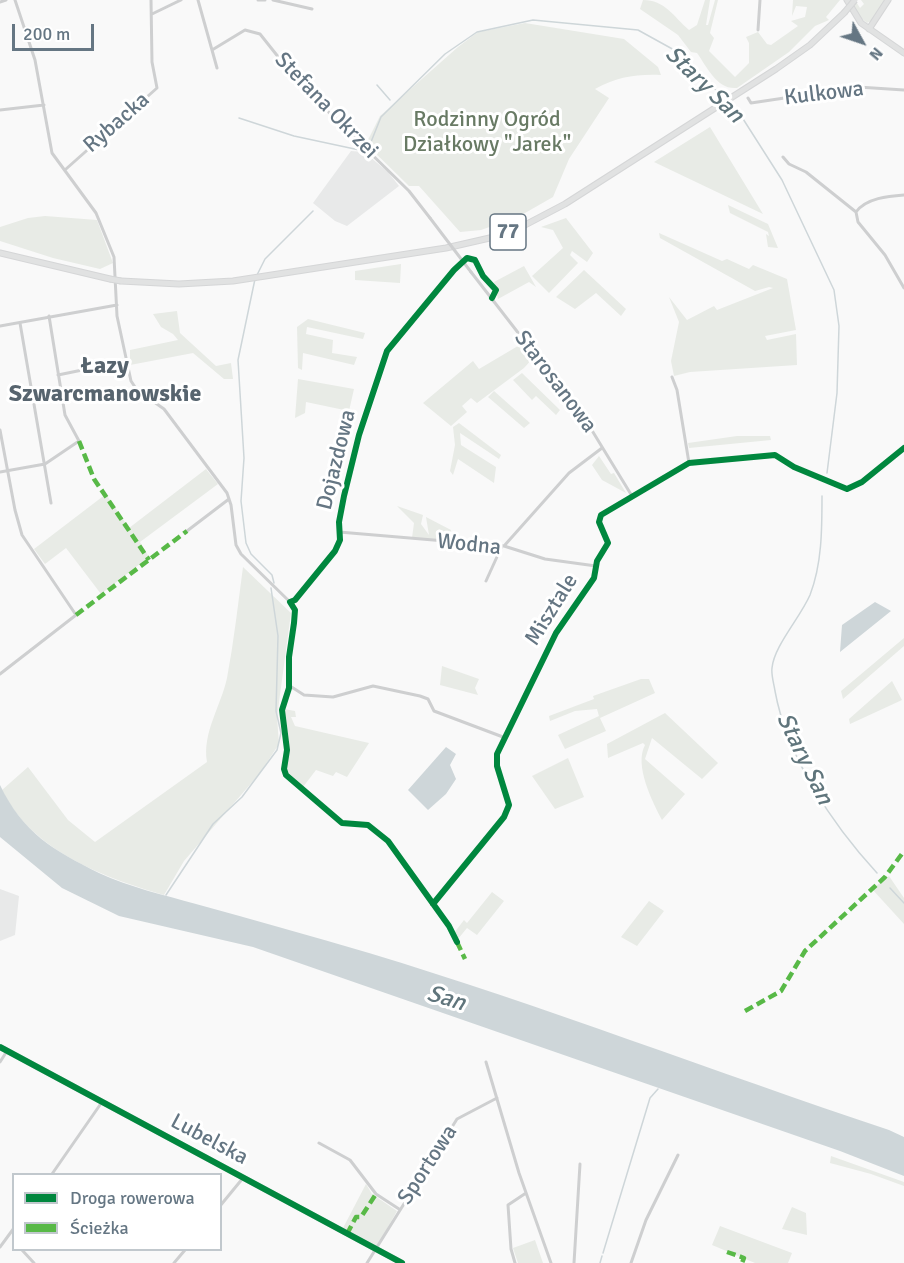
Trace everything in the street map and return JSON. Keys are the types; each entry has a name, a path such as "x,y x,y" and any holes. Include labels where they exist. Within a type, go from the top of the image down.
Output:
{"main road":[{"path":"847,0 856,18 904,53"},
{"name":"77","path":"0,253 110,279 179,285 248,279 446,248 512,230 565,204 810,45 855,0"},
{"path":"869,29 888,0"},
{"name":"Lubelska","path":"0,1047 402,1263"}],"street":[{"path":"0,2 6,0"},
{"path":"15,0 30,41 44,105 49,145 99,218 114,257 117,305 126,361 135,388 164,409 229,498 236,545 241,554 293,601 295,610 289,657 289,686 282,710 287,750 285,774 342,823 374,827 393,847 457,942"},
{"name":"Rybacka","path":"65,170 158,88 152,62 151,0"},
{"path":"152,14 181,0"},
{"path":"198,0 217,68"},
{"path":"258,0 265,0"},
{"path":"273,0 312,9"},
{"path":"758,30 760,0"},
{"name":"Stefana Okrzei","path":"212,50 245,30 260,34 299,83 409,191 471,272"},
{"name":"Kulkowa","path":"748,98 751,103 858,87 904,90"},
{"path":"0,110 44,105"},
{"path":"783,157 789,164 806,172 856,212 858,222 885,255 904,288"},
{"path":"856,212 859,207 874,200 904,195"},
{"name":"Dojazdowa","path":"293,601 335,551 340,540 344,495 359,435 387,351 454,270 467,258 475,260 483,276 495,290 492,298"},
{"name":"Starosanowa","path":"471,272 585,419 632,496"},
{"path":"0,326 117,305"},
{"path":"0,472 45,464 79,441 65,415 49,316"},
{"path":"20,323 51,503"},
{"path":"58,375 126,361"},
{"path":"672,377 677,390 689,463"},
{"path":"0,430 22,534 76,615 0,674"},
{"path":"486,581 502,547 569,473 602,448"},
{"name":"Misztale","path":"433,904 504,817 509,806 497,766 497,754 503,737 556,633 594,578 596,566 608,543 599,518 689,463 775,455 824,481 842,488 852,488 904,448"},
{"path":"187,531 229,498"},
{"name":"Wodna","path":"339,532 502,547 545,559 596,566"},
{"path":"289,686 299,693 310,696 352,693 372,686 420,696 428,699 434,711 503,737"},
{"path":"0,1062 7,1051"},
{"path":"486,1062 526,1193 551,1263"},
{"name":"Sportowa","path":"367,1263 457,1119 497,1098"},
{"path":"53,1173 102,1102"},
{"path":"319,1143 350,1160 376,1194 399,1210"},
{"path":"631,1263 646,1220 678,1155"},
{"path":"574,1263 580,1164"},
{"path":"222,1204 243,1178"},
{"path":"515,1263 510,1249 508,1205 526,1193"},
{"path":"0,1247 12,1231"},
{"path":"9,1235 12,1238"},
{"path":"23,1251 34,1263"},
{"path":"174,1263 184,1251"}],"shaded area":[{"path":"351,151 364,152 388,172 399,186 347,226 335,221 313,203"},
{"path":"0,889 19,896 15,935 0,941"}],"green space":[{"path":"643,0 663,6 689,30 697,25 705,0 710,0 706,25 708,25 715,0 718,0 710,33 714,38 709,51 735,77 749,63 749,43 746,37 758,32 767,44 771,45 798,26 791,21 805,17 807,7 796,6 792,16 793,0 840,0 826,17 829,20 815,26 789,52 737,88 730,88 718,81 697,53 691,52 678,35 640,9"},
{"path":"851,0 855,0 860,8 864,4 861,0 886,0 871,21 867,23 861,18"},
{"name":"Rodzinny Ogród Działkowy \"Jarek\"","path":"525,23 624,39 658,67 661,75 627,77 595,89 609,98 569,159 553,197 518,217 481,230 460,232 419,186 409,186 366,144 380,116 458,47 478,32"},
{"path":"710,127 763,214 654,162"},
{"path":"728,205 768,224 778,248 768,247 766,234 769,236 768,232 730,213"},
{"path":"45,216 97,220 113,263 100,269 53,258 0,241 0,227 28,218"},
{"path":"566,218 593,253 587,262 572,251 570,255 578,263 549,293 532,276 563,248 553,230 541,227"},
{"path":"659,233 722,261 727,259 749,269 753,265 787,279 796,330 765,336 767,340 796,334 797,365 690,372 674,376 671,361 679,322 669,297 687,320 714,306 717,310 773,288 755,291 660,238"},
{"path":"401,264 400,283 355,280 355,271"},
{"path":"524,266 536,287 529,282 498,299 494,282"},
{"path":"584,270 626,309 621,316 596,293 575,309 556,297"},
{"path":"177,311 180,333 216,366 231,363 233,379 224,379 193,353 130,365 130,350 178,340 161,327 153,314"},
{"path":"308,319 365,333 363,339 307,327 306,334 333,340 332,353 357,357 354,365 303,353 302,370 298,368 297,327"},
{"path":"523,343 534,357 524,368 477,403 471,398 462,406 467,412 451,426 423,403 473,361 479,369"},
{"path":"522,373 560,410 556,415 536,396 532,400 513,380"},
{"path":"298,379 354,389 349,411 306,402 305,413 295,418"},
{"path":"494,391 530,423 524,428 488,397"},
{"path":"459,423 501,455 499,459 460,433 461,445 496,467 494,483 458,459 453,475 450,471 455,445 453,427"},
{"path":"737,436 770,436 771,440 689,448 688,443"},
{"path":"599,456 611,474 614,473 626,493 602,480 592,465"},
{"path":"206,469 218,484 140,542 149,557 101,594 66,548 45,564 34,549 106,494 129,528"},
{"path":"397,506 423,515 421,524 429,535 426,517 451,530 448,540 412,538 414,523"},
{"path":"243,567 291,613 277,717 279,744 260,773 184,861 164,895 93,870 50,845 15,811 2,790 28,767 68,820 95,842 207,762 207,741 227,678"},
{"path":"904,638 904,646 843,699 841,691"},
{"path":"442,666 479,679 475,688 478,695 440,685"},
{"path":"641,679 649,679 655,693 600,718 606,731 565,749 558,735 599,716 597,709 575,711 550,721 549,716 594,699 593,696"},
{"path":"892,681 902,700 850,724 849,719"},
{"path":"284,709 295,711 296,717 291,717 295,726 369,743 347,777 336,772 333,776 316,770 303,787 286,770 289,745"},
{"path":"665,713 718,763 702,779 652,738 645,759 685,794 662,820 649,793 643,773 642,753 645,745 643,743 608,758 607,744"},
{"path":"568,758 584,797 555,809 532,776"},
{"path":"889,876 904,898 904,924 872,889"},
{"path":"492,892 504,901 477,935 467,928 458,939 454,933 464,920 467,923"},
{"path":"649,901 664,911 637,946 621,937"},
{"path":"831,1156 904,1182 904,1186 830,1163"},
{"path":"366,1184 372,1194 397,1211 377,1247 343,1228"},
{"path":"792,1207 806,1213 807,1235 782,1229"},
{"path":"720,1226 792,1253 788,1263 755,1263 712,1245"},
{"path":"535,1240 543,1263 518,1263 513,1248"}],"water":[{"path":"875,602 891,611 840,652 842,625"},
{"path":"446,747 456,754 450,765 456,779 446,794 428,810 408,790"},
{"name":"San","path":"0,785 9,802 29,828 54,848 110,878 434,973 889,1130 904,1137 904,1176 840,1151 253,947 119,916 62,888 0,837"}],"waterway":[{"name":"Stary San","path":"239,118 294,136 364,151 369,147 381,117 445,54 477,32 533,20 638,30 676,51 725,99"},
{"path":"377,85 390,100"},
{"name":"Stary San","path":"728,102 738,111 782,180 834,290 839,326 837,393 827,473"},
{"path":"257,275 265,259 313,211"},
{"path":"255,279 238,360 244,458 241,501 246,543 251,554 272,575 274,583"},
{"name":"Stary San","path":"822,496 820,546 814,583 806,604 777,651 772,677 781,716 801,765 828,811 877,873"},
{"path":"166,895 213,824 242,797 277,750 281,733 276,711 278,636 271,588"},
{"name":"Stary San","path":"890,888 904,903"},
{"path":"603,1253 650,1098 658,1089"},
{"path":"600,1263 602,1256"}],"marked path":[{"path":"79,441 94,479 149,560"},
{"path":"76,615 187,531"},
{"path":"745,1011 781,991 805,951 885,877 904,851"},
{"path":"457,942 465,959"},
{"path":"347,1234 356,1217 361,1217 376,1194"},
{"path":"727,1252 744,1258 742,1263"}],"cycle path":[{"path":"457,942 449,926 388,841 368,825 342,823 286,775 284,769 287,750 282,710 289,688 289,657 295,610 290,602 295,600 335,551 340,540 339,522 359,435 387,351 454,270 467,258 475,260 483,276 496,290 492,298"},
{"path":"433,904 504,817 509,805 497,766 497,754 556,633 594,578 597,561 608,543 599,522 601,515 689,463 775,455 794,467 847,489 862,482 904,448"},
{"path":"0,1047 402,1263"}],"district":[{"name":"Łazy Szwarcmanowskie","path":"105,381"}]}
